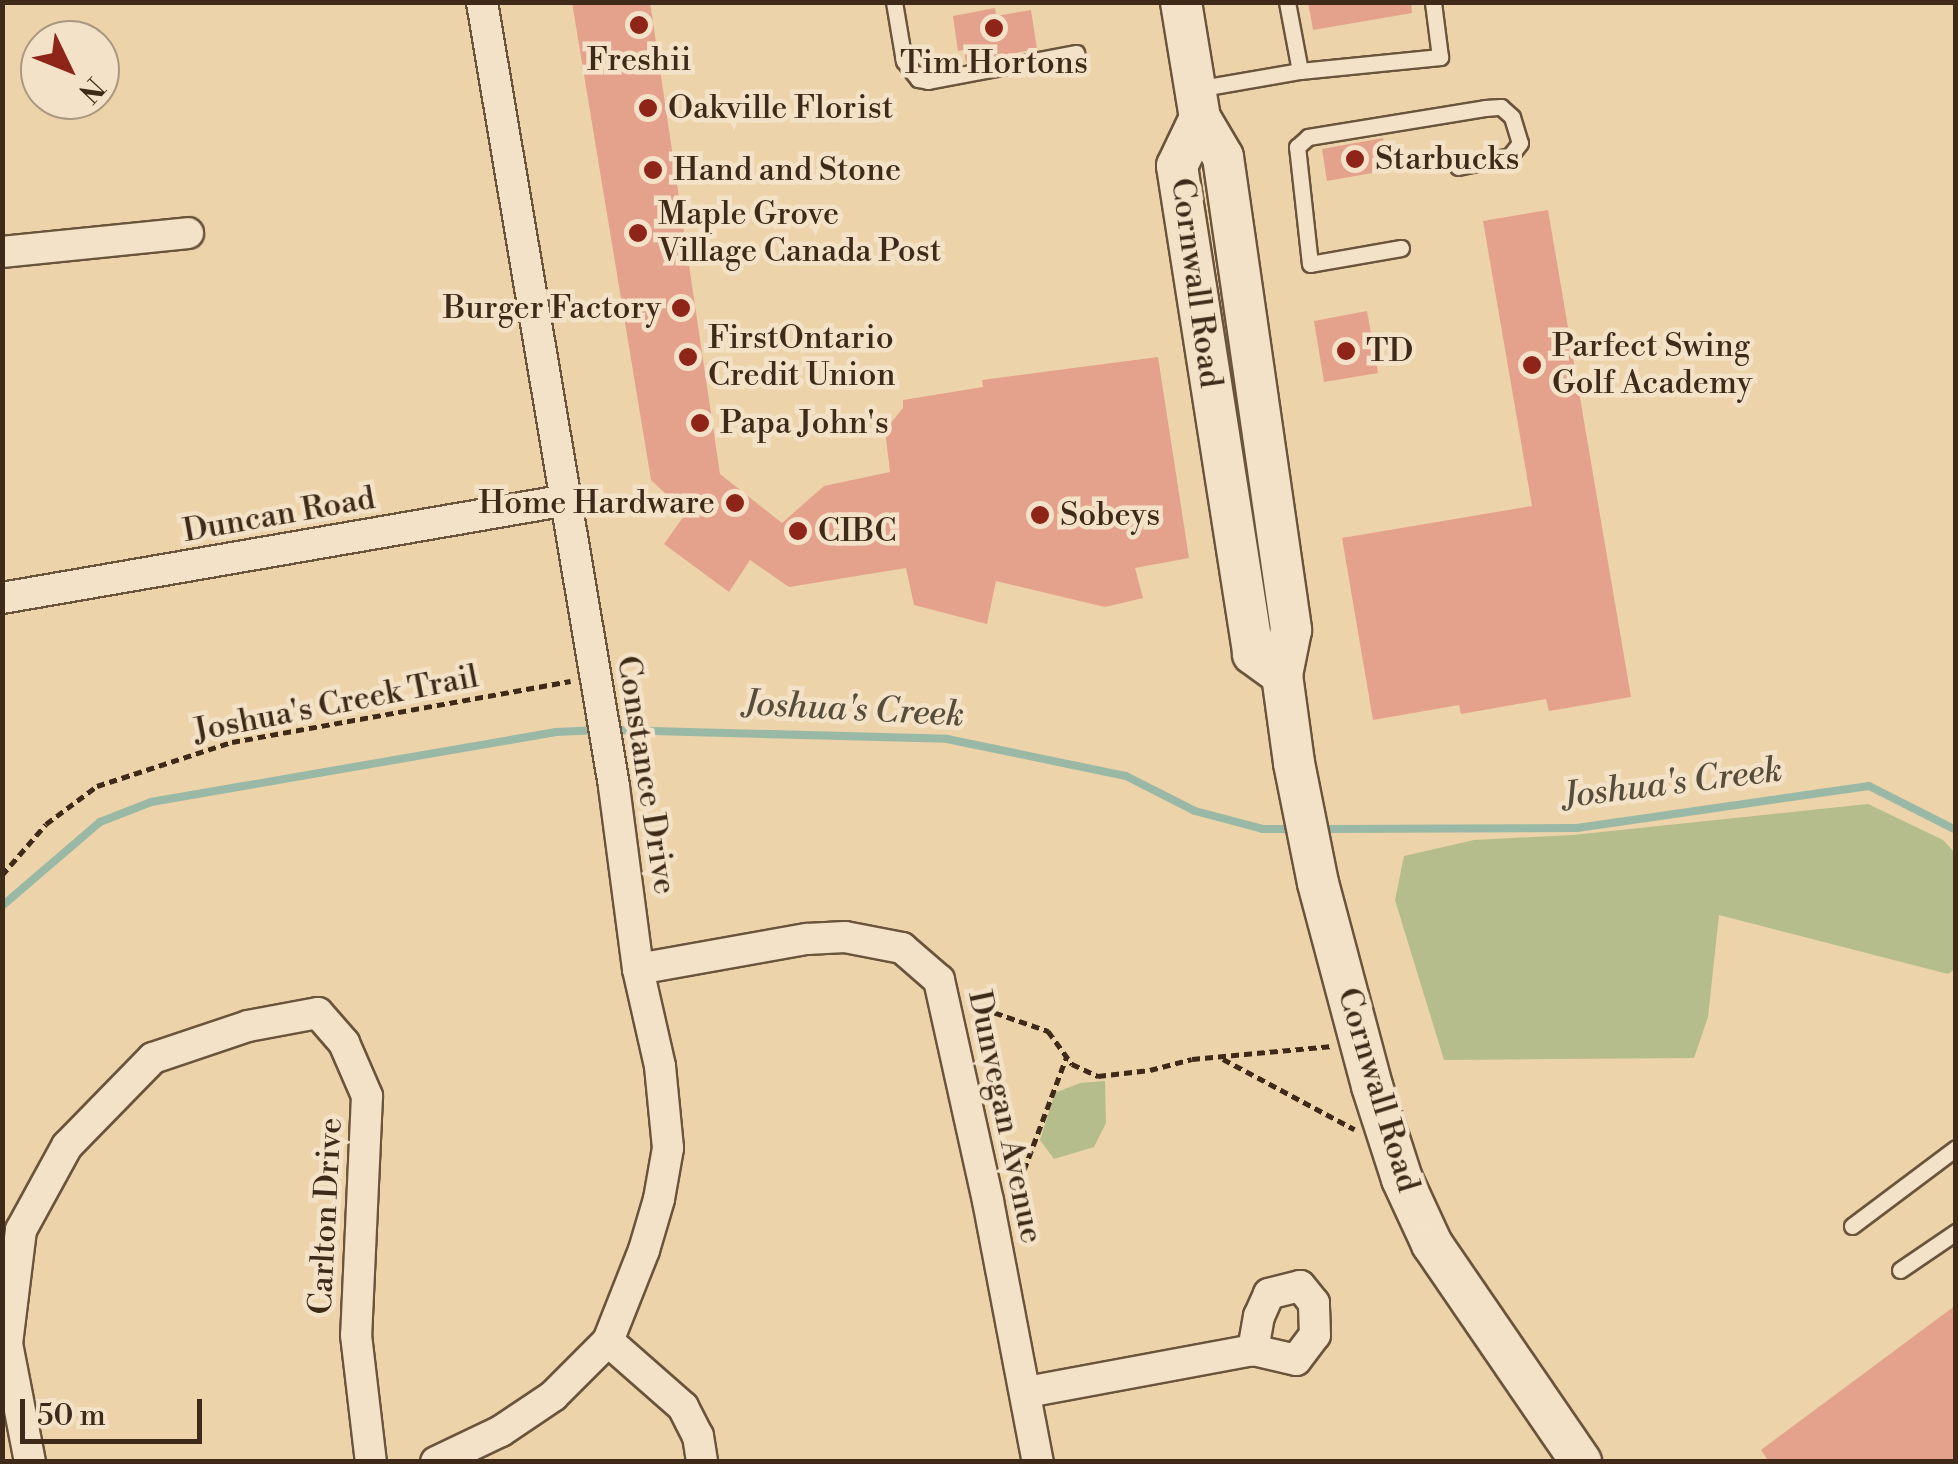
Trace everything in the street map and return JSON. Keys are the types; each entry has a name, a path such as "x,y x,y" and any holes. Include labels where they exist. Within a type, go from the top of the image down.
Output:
{"main road":[{"name":"Cornwall Road","path":"1181,2 1198,104 1223,157 1291,630 1282,676 1294,763 1318,883 1360,1043 1391,1146 1432,1244 1582,1462"}],"street":[{"name":"Constance Drive","path":"436,1462 501,1431 553,1396 608,1341 660,1199 668,1148 660,1066 638,969 614,786 568,500 482,2"},
{"path":"2,252 188,233"},
{"name":"Duncan Road","path":"2,598 568,500"},
{"name":"Dunvegan Avenue","path":"638,969 807,939 845,937 912,954 939,980 947,1002 1028,1392 1038,1462"},
{"name":"Carlton Drive","path":"30,1462 7,1344 20,1230 67,1146 153,1058 248,1026 318,1013 344,1043 367,1096 356,1334 371,1462"},
{"path":"608,1341 684,1408 698,1436 702,1462"},
{"path":"1028,1392 1253,1350"}],"lane":[{"path":"894,2 904,61 918,78 928,81 1076,54"},
{"path":"1287,2 1300,70"},
{"path":"1198,104 1300,70 1440,57 1434,2"},
{"path":"1401,248 1310,264 1297,147 1308,137 1484,108 1500,107 1512,117 1520,143 1510,156 1458,167"},
{"path":"1852,1226 1956,1148"},
{"path":"1900,1270 1956,1232"}],"path":[{"name":"Joshua's Creek Trail","path":"2,876 46,824 98,786 232,742 550,687 575,680 594,667"},
{"path":"947,1002 980,1005 1048,1030 1066,1058 1098,1076 1220,1057 1360,1043"},
{"path":"1220,1057 1319,1114 1391,1146"},
{"path":"988,1201 1024,1170 1066,1058"}],"green space":[{"path":"1868,804 1943,840 1955,853 1955,969 1948,974 1719,915 1708,1017 1694,1058 1444,1060 1395,900 1404,856 1474,840 1573,835"},
{"path":"1105,1081 1106,1123 1094,1147 1054,1159 1040,1140 1055,1093 1080,1083"}],"building":[{"path":"572,2 650,2 720,474 782,523 824,486 890,472 885,430 903,408 903,400 983,387 982,380 1158,357 1189,558 1135,568 1143,598 1105,607 996,581 987,624 914,605 906,568 789,587 750,560 729,592 664,544 686,513 651,480"},
{"path":"1308,2 1411,2 1412,13 1313,30"},
{"name":"Tim Hortons","path":"995,8 996,16 1031,10 1037,49 966,62 964,50 958,51 953,16"},
{"name":"Starbucks","path":"1383,138 1389,170 1327,181 1322,149"},
{"path":"1548,210 1631,697 1549,711 1546,699 1461,714 1459,705 1373,720 1342,538 1532,506 1483,221"},
{"name":"TD","path":"1367,311 1378,373 1324,382 1314,321"},
{"path":"1956,1305 1956,1462 1769,1462 1761,1450"}],"waterway":[{"name":"Joshua's Creek","path":"2,906 100,822 151,802 556,732 600,730"},
{"name":"Joshua's Creek","path":"614,730 947,739 1126,776 1195,811 1263,829 1295,829"},
{"name":"Joshua's Creek","path":"1319,829 1577,828 1869,786 1956,830"}],"place":[{"name":"Freshii","path":"639,25"},
{"name":"Tim Hortons","path":"994,28"},
{"name":"Oakville Florist","path":"648,108"},
{"name":"Starbucks","path":"1355,159"},
{"name":"Hand and Stone","path":"653,170"},
{"name":"Maple Grove Village Canada Post","path":"638,233"},
{"name":"Burger Factory","path":"681,308"},
{"name":"TD","path":"1346,351"},
{"name":"FirstOntario Credit Union","path":"688,357"},
{"name":"Parfect Swing Golf Academy","path":"1532,365"},
{"name":"Papa John's","path":"700,423"},
{"name":"Home Hardware","path":"735,503"},
{"name":"Sobeys","path":"1040,515"},
{"name":"CIBC","path":"798,531"}]}
